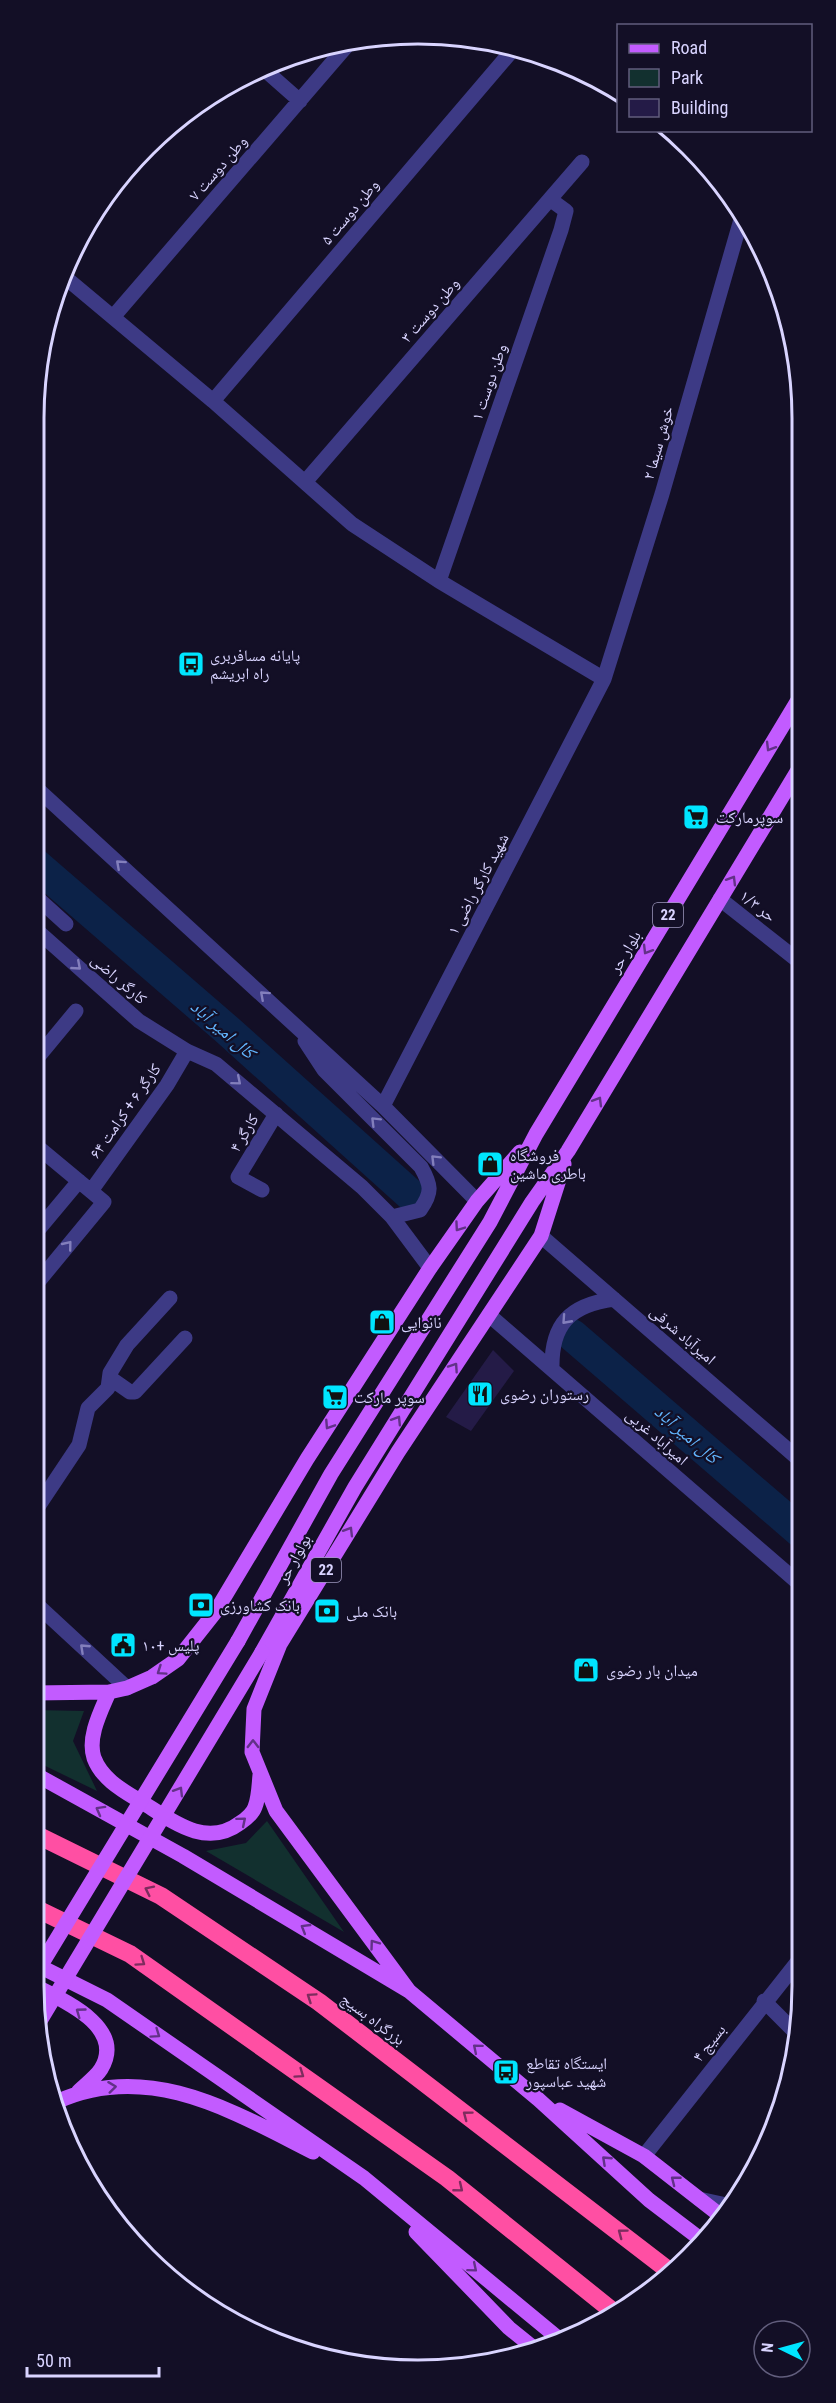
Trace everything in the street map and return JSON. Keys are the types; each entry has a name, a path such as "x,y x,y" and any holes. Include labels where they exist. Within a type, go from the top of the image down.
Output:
{"highway":[{"name":"بزرگراه بسیج","path":"44,1838 161,1896 319,2002 665,2267"},
{"path":"44,1911 130,1954 447,2178 608,2307"}],"main road":[{"name":"بلوار حر","path":"536,1134 792,710"},
{"name":"22","path":"409,1991 276,1811 252,1752 254,1709 280,1644 398,1452 541,1236 568,1151 792,782"},
{"name":"22","path":"44,1693 109,1692 127,1688 152,1677 178,1659 216,1611 307,1459 430,1268 477,1201 536,1134"},
{"name":"بولوار حر","path":"44,1960 238,1641 331,1474 490,1222 536,1134"},
{"name":"بولوار حر","path":"45,2013 262,1652 355,1487 532,1202 568,1151"},
{"path":"109,1692 97,1719 92,1745 100,1770 117,1786 176,1823 197,1833 216,1834 234,1827 247,1818 255,1807 260,1774"},
{"path":"44,1779 183,1856 409,1991 538,2099 649,2200 696,2236"},
{"path":"44,1968 107,2000 364,2178 553,2334"},
{"path":"44,1991 80,2010 99,2028 106,2056 101,2069 78,2092"},
{"path":"61,2100 78,2092 119,2086 172,2090 229,2110 364,2178 509,2328 528,2343"},
{"path":"538,2099 644,2156 716,2212"}],"street":[{"name":"وطن دوست ۷","path":"113,317 342,52"},
{"name":"وطن دوست ۵","path":"213,401 509,55"},
{"path":"270,74 300,101"},
{"name":"وطن دوست ۳","path":"305,482 582,162"},
{"name":"وطن دوست ۱","path":"439,580 561,230 566,211 551,200"},
{"name":"خوش سیما ۲","path":"604,679 665,483 739,226"},
{"path":"70,281 213,401 352,524 439,580 604,679"},
{"name":"شهید کارگر راضی ۱","path":"382,1106 604,679"},
{"path":"44,795 382,1106 477,1201"},
{"name":"حر ۱/۳","path":"720,899 792,956"},
{"path":"44,904 66,924"},
{"name":"کارگر راضی","path":"44,937 139,1021 187,1051 216,1064 276,1114 392,1217 430,1268"},
{"path":"44,1050 76,1011"},
{"path":"290,1020 324,1070 420,1167 431,1184 429,1197 420,1210 392,1217"},
{"name":"کارگر ۶ + کرامت ۶۴","path":"44,1225 85,1186 167,1085 187,1051"},
{"name":"کارگر ۴","path":"262,1190 238,1177 276,1114"},
{"path":"44,1152 104,1202 44,1275"},
{"name":"امیرآباد شرقی","path":"541,1236 792,1453"},
{"path":"44,1498 79,1445 86,1413 108,1388 110,1378 127,1345 170,1298"},
{"path":"552,1369 552,1348 559,1328 573,1312 592,1302 614,1299"},
{"name":"امیرآباد غربی","path":"489,1315 792,1577"},
{"path":"110,1378 130,1392 135,1392 185,1338"},
{"path":"44,1611 127,1688"},
{"name":"بسیج ۴","path":"644,2156 792,1968"},
{"path":"764,2001 790,2027"},
{"path":"699,2199 721,2204"}],"green space":[{"path":"44,1710 84,1711 73,1741 97,1791 44,1765"},
{"path":"267,1821 344,1932 206,1851 246,1843"}],"building":[{"name":"رستوران رضوی","path":"493,1350 514,1371 471,1431 446,1417"}],"waterway":[{"name":"کال امیر آباد","path":"44,872 225,1028 413,1197"},
{"name":"کال امیر آباد","path":"572,1335 792,1524"}],"place":[{"name":"پایانه مسافربری راه ابریشم","path":"191,664"},
{"name":"سوپرمارکت","path":"696,817"},
{"name":"فروشگاه باطری ماشین","path":"490,1164"},
{"name":"نانوایی","path":"382,1322"},
{"name":"رستوران رضوی","path":"480,1394"},
{"name":"سوپر مارکت","path":"335,1397"},
{"name":"بانک کشاورزی","path":"201,1605"},
{"name":"بانک ملی","path":"327,1611"},
{"name":"پلیس +۱۰","path":"123,1645"},
{"name":"میدان بار رضوی","path":"586,1670"},
{"name":"ایستگاه تقاطع شهید عباسپور","path":"506,2072"}]}
